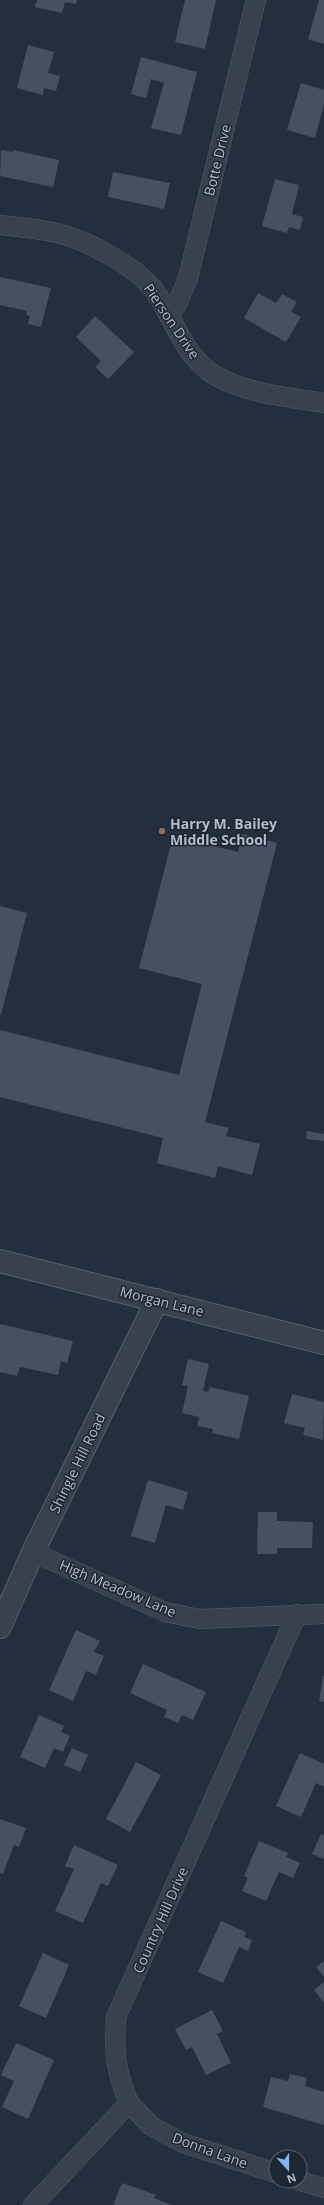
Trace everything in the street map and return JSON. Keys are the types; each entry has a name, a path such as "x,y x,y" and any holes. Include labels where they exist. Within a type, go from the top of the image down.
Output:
{"street":[{"name":"Botte Drive","path":"168,316 178,302 188,278 256,0"},
{"name":"Pierson Drive","path":"0,225 58,234 124,263 144,279 158,295 168,316 187,347 199,362 215,376 237,386 324,403"},
{"name":"Morgan Lane","path":"0,1261 324,1343"},
{"name":"Shingle Hill Road","path":"0,1627 33,1552 157,1300"},
{"name":"High Meadow Lane","path":"33,1552 165,1612 199,1619 324,1614"},
{"name":"Country Hill Drive","path":"129,2104 120,2080 114,2053 116,2017 297,1614"},
{"name":"Donna Lane","path":"129,2104 151,2126 183,2143 268,2170"},
{"path":"33,2205 129,2104"},
{"path":"308,2183 324,2188"}],"building":[{"path":"37,0 77,0 76,4 65,2 62,13 35,7"},
{"path":"185,0 216,0 205,49 175,42"},
{"path":"319,0 324,0 324,44 308,39"},
{"path":"28,45 54,52 48,73 60,76 56,91 44,88 43,95 17,88"},
{"path":"141,57 197,72 181,135 151,128 164,83 151,79 146,98 131,94"},
{"path":"301,83 324,90 324,104 315,138 287,130"},
{"path":"1,150 13,152 13,150 59,160 53,187 0,176"},
{"path":"113,172 170,183 164,209 109,197"},
{"path":"275,179 299,185 292,214 303,217 300,230 289,227 287,233 262,226"},
{"path":"0,277 51,288 41,327 28,324 30,316 26,315 27,311 0,305"},
{"path":"258,293 276,303 282,294 297,302 291,312 301,317 286,342 244,318"},
{"path":"95,316 134,352 108,379 95,367 101,361 76,337"},
{"path":"242,834 277,843 205,1122 229,1128 226,1136 260,1144 252,1175 218,1166 215,1178 157,1163 163,1138 0,1097 0,1030 179,1075 202,984 139,968 173,836 238,852"},
{"path":"0,906 27,913 1,1015 0,1015"},
{"path":"307,1131 324,1134 324,1141 306,1139"},
{"path":"0,1324 73,1341 67,1363 61,1361 58,1375 20,1367 17,1376 0,1372"},
{"path":"188,1359 209,1364 203,1391 208,1392 210,1387 249,1396 239,1439 212,1433 213,1429 197,1426 199,1417 182,1413 188,1386 182,1385"},
{"path":"292,1394 324,1402 323,1440 303,1435 305,1428 284,1423"},
{"path":"148,1480 188,1492 183,1510 166,1505 155,1543 131,1536"},
{"path":"258,1512 277,1512 277,1521 313,1522 312,1548 277,1548 277,1554 257,1554"},
{"path":"76,1630 100,1641 94,1652 104,1656 96,1675 86,1671 73,1701 49,1690"},
{"path":"143,1664 206,1692 193,1720 182,1715 178,1723 164,1717 167,1710 130,1693"},
{"path":"324,1676 324,1702 319,1701"},
{"path":"39,1715 64,1726 61,1732 70,1736 63,1752 54,1748 45,1768 20,1757"},
{"path":"72,1748 88,1755 80,1772 64,1765"},
{"path":"300,1753 324,1764 324,1787 316,1783 301,1817 276,1806"},
{"path":"136,1762 161,1775 130,1832 106,1819"},
{"path":"0,1819 26,1828 19,1847 14,1845 3,1874 0,1873"},
{"path":"321,1834 324,1835 324,1859 312,1854"},
{"path":"259,1841 288,1853 286,1857 300,1863 293,1878 279,1872 266,1901 242,1891 248,1878 244,1876"},
{"path":"74,1845 118,1865 108,1886 101,1883 83,1923 55,1911 74,1869 65,1866"},
{"path":"221,1921 246,1932 244,1937 252,1940 248,1951 239,1947 223,1983 198,1972"},
{"path":"43,1953 69,1965 46,2018 19,2006"},
{"path":"324,1961 324,1977 316,1967"},
{"path":"324,1982 324,2003 314,1990"},
{"path":"212,2010 223,2031 217,2034 231,2063 206,2075 192,2047 186,2050 175,2029"},
{"path":"16,2043 54,2060 28,2119 2,2107 14,2081 1,2075"},
{"path":"290,2074 307,2078 305,2086 324,2092 324,2125 263,2107 271,2077 288,2081"},
{"path":"122,2183 156,2195 154,2198 172,2205 113,2205"}],"place":[{"name":"Harry M. Bailey Middle School","path":"162,831"}]}
